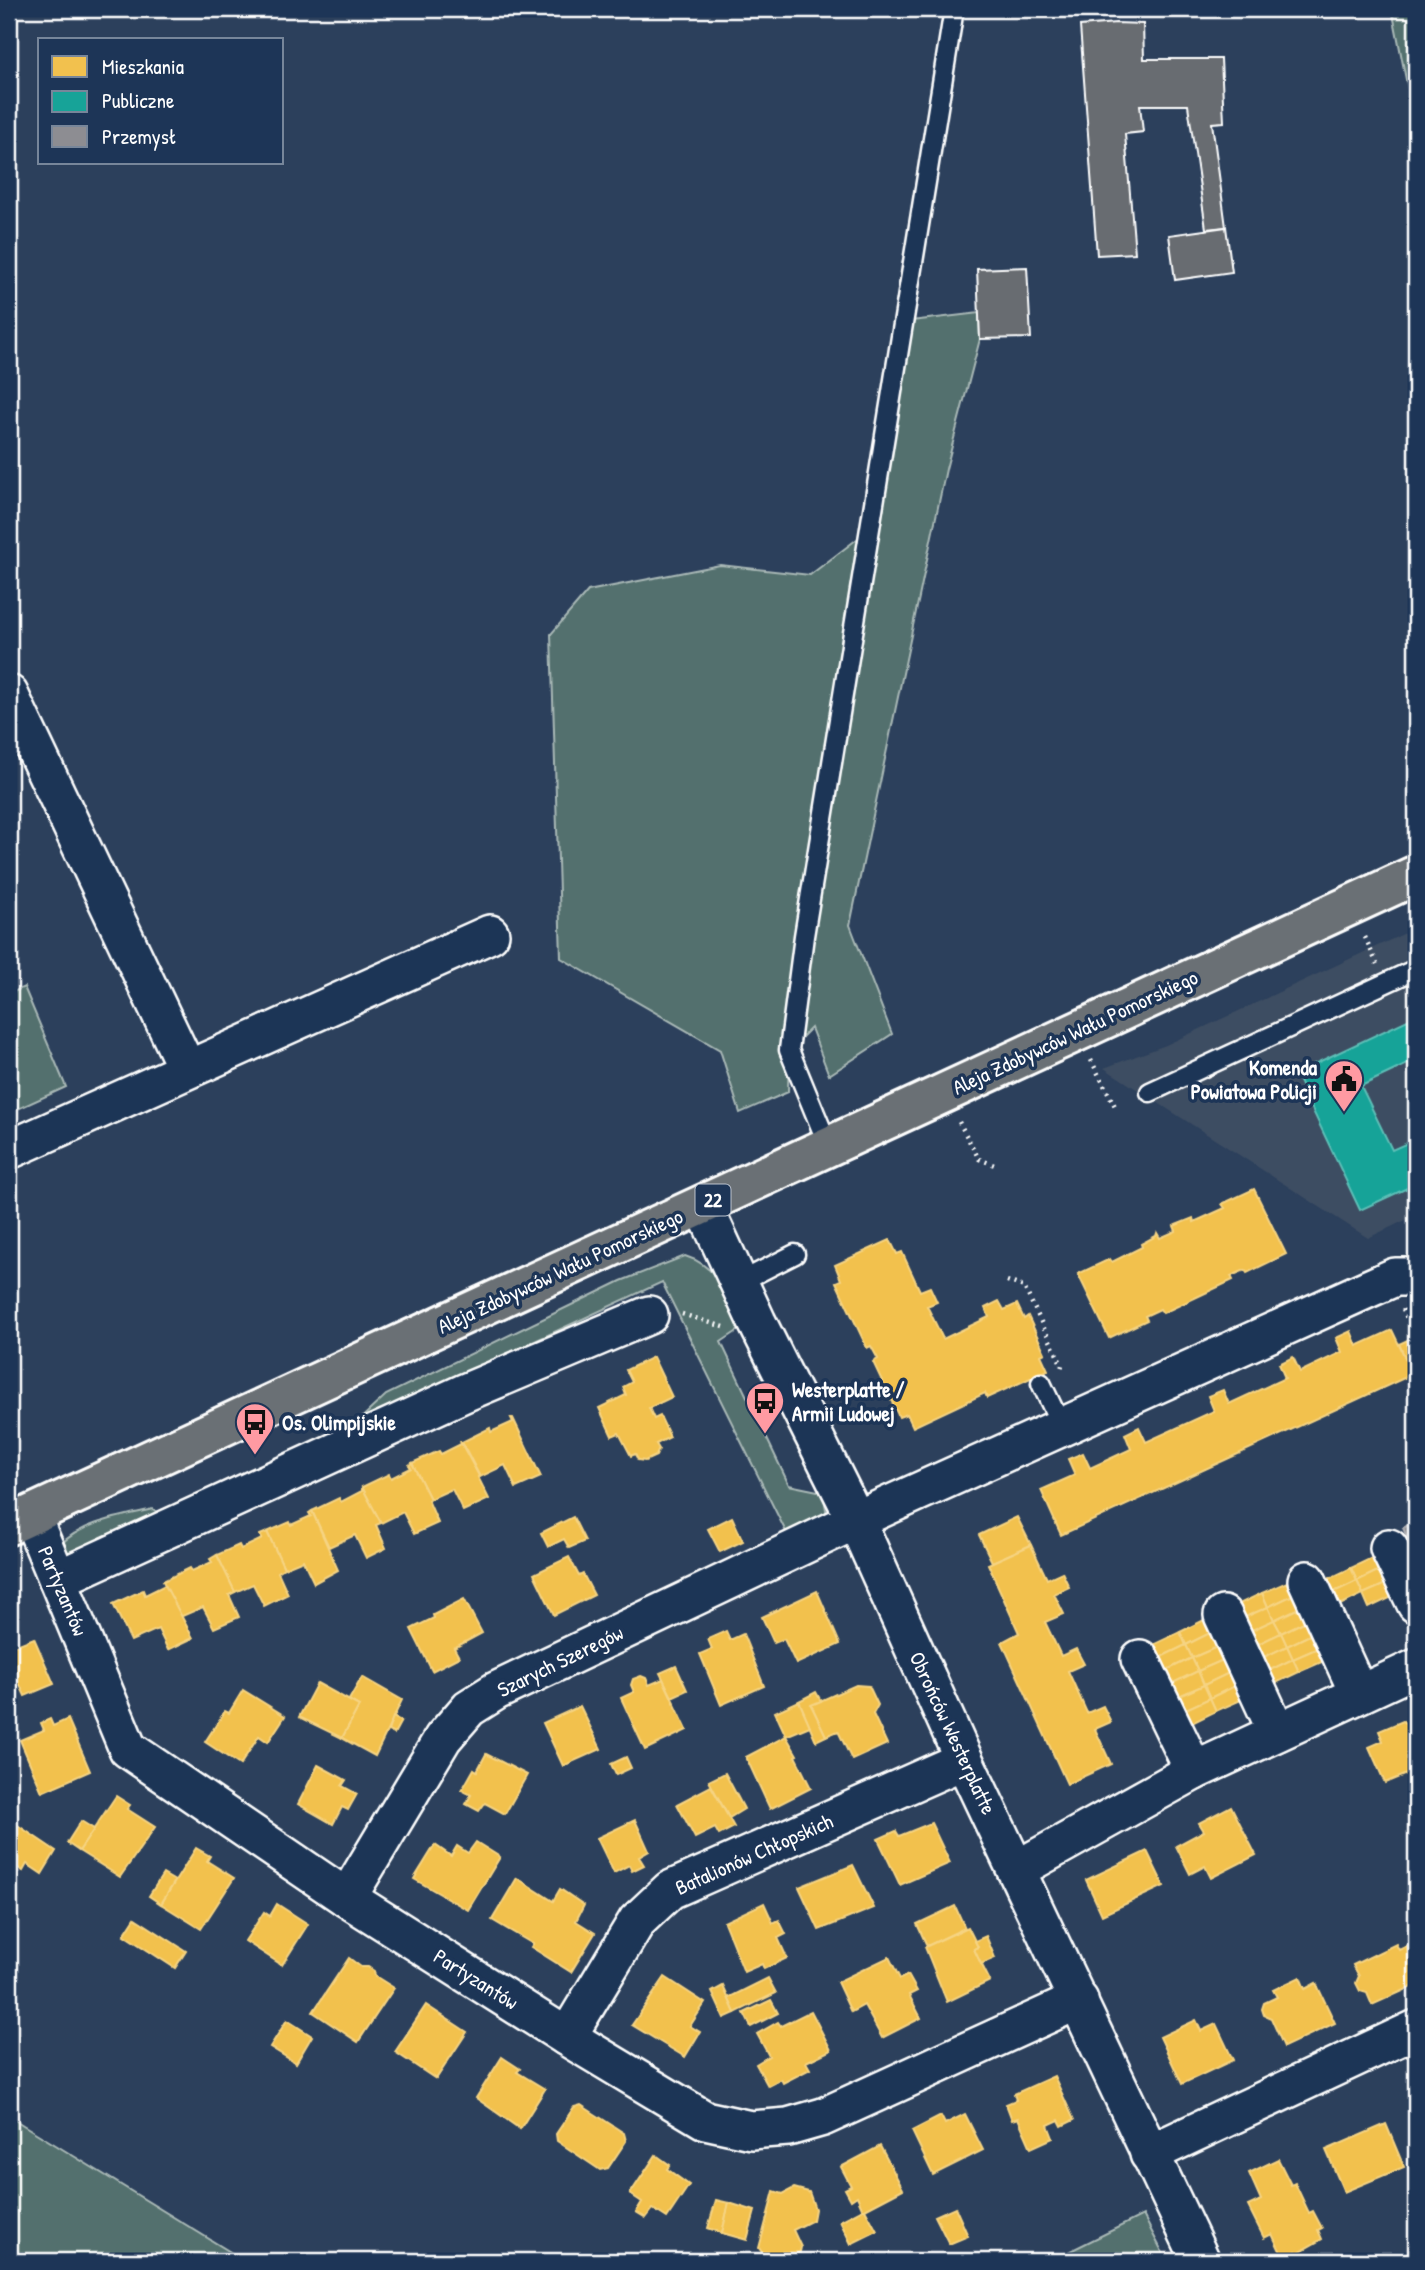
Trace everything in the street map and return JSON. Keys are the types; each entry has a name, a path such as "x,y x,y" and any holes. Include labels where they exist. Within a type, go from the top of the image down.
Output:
{"main road":[{"name":"Aleja Zdobywców Wału Pomorskiego","path":"20,1520 1416,875"}],"street":[{"path":"9,694 187,1069"},
{"path":"9,1150 490,934"},
{"name":"Obrońców Westerplatte","path":"703,1205 856,1520 964,1760 1201,2261"},
{"name":"Szarych Szeregów","path":"347,1898 443,1738 469,1708 496,1691 856,1520 1395,1277 1409,1291"},
{"path":"58,1579 464,1393 649,1315"},
{"name":"Partyzantów","path":"20,1520 58,1579 128,1749 347,1898 567,2037 705,2120 751,2130 788,2127 823,2117 1079,2000"},
{"path":"1390,1548 1416,1604"},
{"path":"1307,1580 1359,1694"},
{"path":"1223,1615 1277,1732"},
{"path":"1140,1659 1194,1771"},
{"path":"1016,1870 1194,1771 1416,1668"},
{"name":"Batalionów Chłopskich","path":"567,2037 637,1920 670,1890 964,1760"},
{"path":"1149,2154 1416,2029"}],"lane":[{"path":"828,1145 789,1049 804,936 954,9"},
{"path":"1150,1092 1416,969"},
{"path":"740,1282 794,1254"},
{"path":"1041,1383 1062,1427"}],"path":[{"path":"1088,1053 1116,1108"},
{"path":"956,1114 979,1159 997,1166"},
{"path":"1007,1281 1024,1287 1062,1365 1061,1374"},
{"path":"1409,1291 1416,1340"},
{"path":"649,1315 682,1314 728,1328"}],"shaded area":[{"path":"1416,928 1416,1215 1368,1238 1104,1068 1166,1045"}],"green space":[{"path":"1392,9 1416,9 1416,130"},
{"path":"979,313 980,339 946,469 850,925 892,1034 829,1075 811,1028 789,1050 788,1092 740,1113 720,1050 561,958 551,634 588,591 720,565 810,575 869,530 903,322"},
{"path":"24,987 66,1087 9,1113 9,994"},
{"path":"685,1256 707,1268 727,1295 742,1328 721,1342 789,1485 823,1492 830,1533 788,1536 662,1282 354,1425 386,1395 621,1281"},
{"path":"153,1509 162,1516 69,1557 59,1546 90,1526"},
{"path":"9,2116 245,2261 32,2261 9,2247"},
{"path":"1143,2215 1167,2261 1050,2261"}],"building: Mieszkania":[{"path":"1254,1189 1286,1254 1247,1273 1245,1270 1231,1276 1233,1280 1163,1313 1160,1309 1145,1316 1147,1320 1109,1338 1078,1274 1110,1259 1112,1262 1142,1247 1141,1244 1157,1233 1160,1238 1176,1231 1176,1225 1193,1218 1194,1222 1225,1208 1222,1204"},
{"path":"890,1240 897,1254 902,1252 920,1291 930,1287 937,1302 927,1306 943,1339 989,1317 985,1308 999,1301 1004,1310 1017,1304 1024,1319 1028,1316 1045,1353 1041,1355 1048,1370 987,1398 985,1393 913,1427 907,1414 899,1417 873,1362 878,1359 871,1346 867,1348 836,1282 841,1280 835,1265"},
{"path":"1392,1330 1413,1374 1061,1535 1041,1490 1075,1475 1068,1459 1083,1453 1090,1468 1131,1449 1125,1434 1139,1427 1146,1442 1214,1411 1208,1396 1223,1390 1229,1404 1285,1378 1279,1364 1293,1357 1300,1372 1342,1352 1336,1338 1351,1331 1357,1346"},
{"path":"1416,1336 1416,1369 1411,1371 1399,1344"},
{"path":"653,1357 672,1397 649,1408 654,1419 660,1416 670,1437 656,1444 659,1449 656,1456 645,1461 638,1460 635,1454 631,1456 619,1433 612,1436 599,1408 626,1395 623,1387 632,1382 626,1370"},
{"path":"511,1418 541,1477 516,1488 505,1465 480,1477 462,1442 490,1428 491,1432 513,1422"},
{"path":"460,1441 489,1499 463,1511 452,1489 430,1499 412,1463 439,1451 441,1454 461,1444"},
{"path":"412,1463 430,1499 428,1500 438,1523 414,1534 403,1512 381,1523 362,1487 389,1474 391,1478 411,1468 409,1465"},
{"path":"362,1487 381,1523 376,1525 386,1548 366,1558 355,1535 329,1547 312,1511 339,1498 341,1502 362,1491"},
{"path":"312,1511 338,1570 314,1583 303,1560 284,1568 267,1532 311,1516 309,1513"},
{"path":"573,1517 585,1541 569,1548 564,1539 548,1547 541,1533"},
{"path":"732,1517 743,1541 720,1552 708,1529"},
{"path":"1017,1517 1031,1545 992,1562 979,1535"},
{"path":"267,1532 284,1568 278,1572 288,1594 264,1606 253,1584 235,1592 217,1555 239,1545 241,1549 262,1539 260,1535"},
{"path":"1031,1545 1047,1579 1062,1572 1069,1587 1054,1594 1064,1614 1045,1622 1061,1656 1076,1649 1084,1664 1068,1671 1087,1713 1103,1706 1111,1722 1095,1729 1111,1764 1067,1784 1002,1642 1019,1633 988,1564"},
{"path":"217,1555 235,1592 229,1595 239,1617 214,1628 203,1607 180,1617 163,1581 190,1568 192,1571 212,1562 210,1559"},
{"path":"1376,1556 1382,1569 1357,1581 1351,1568"},
{"path":"569,1557 579,1576 583,1574 594,1595 554,1615 534,1574"},
{"path":"1351,1568 1357,1581 1332,1593 1326,1580"},
{"path":"1382,1569 1388,1583 1363,1594 1357,1581"},
{"path":"1357,1581 1363,1594 1338,1606 1332,1593"},
{"path":"1287,1582 1293,1595 1268,1607 1262,1593"},
{"path":"1388,1583 1394,1596 1369,1608 1363,1594"},
{"path":"165,1585 193,1638 168,1650 158,1629 131,1641 113,1604 143,1590 145,1595"},
{"path":"817,1591 840,1644 796,1664 784,1639 774,1643 762,1617"},
{"path":"1262,1593 1268,1607 1243,1618 1237,1605"},
{"path":"1293,1595 1299,1608 1274,1620 1268,1607"},
{"path":"464,1599 482,1633 454,1648 459,1657 432,1671 411,1629"},
{"path":"1268,1607 1274,1620 1250,1631 1243,1618"},
{"path":"1299,1608 1306,1621 1281,1633 1274,1620"},
{"path":"1204,1620 1210,1633 1186,1645 1180,1632"},
{"path":"1274,1620 1281,1633 1256,1645 1250,1631"},
{"path":"1306,1621 1312,1634 1287,1646 1281,1633"},
{"path":"726,1631 730,1640 743,1634 764,1686 721,1705 700,1654 712,1649 708,1639"},
{"path":"1180,1632 1186,1645 1161,1657 1155,1644"},
{"path":"1210,1633 1217,1647 1192,1658 1186,1645"},
{"path":"1281,1633 1287,1646 1262,1658 1256,1645"},
{"path":"1312,1634 1318,1648 1293,1659 1287,1646"},
{"path":"34,1638 54,1684 25,1696 20,1685 9,1689 9,1648"},
{"path":"1186,1645 1192,1658 1167,1670 1161,1657"},
{"path":"1287,1646 1293,1659 1268,1671 1262,1658"},
{"path":"1217,1647 1223,1660 1198,1671 1192,1658"},
{"path":"1318,1648 1324,1661 1299,1672 1293,1659"},
{"path":"1192,1658 1198,1671 1173,1683 1167,1670"},
{"path":"1293,1659 1299,1672 1274,1684 1268,1671"},
{"path":"1223,1660 1229,1673 1204,1685 1198,1671"},
{"path":"676,1666 687,1690 672,1697 660,1673"},
{"path":"1198,1671 1204,1685 1179,1696 1173,1683"},
{"path":"1229,1673 1235,1686 1210,1698 1204,1685"},
{"path":"641,1676 646,1678 649,1685 663,1679 687,1730 645,1750 621,1698 634,1692 631,1685 633,1679"},
{"path":"362,1677 402,1700 375,1756 342,1738 359,1706 349,1700"},
{"path":"317,1683 359,1706 342,1738 299,1717"},
{"path":"856,1685 869,1686 878,1705 873,1714 887,1744 852,1760 838,1731 826,1736 811,1705"},
{"path":"1204,1685 1210,1698 1186,1709 1179,1696"},
{"path":"1235,1686 1241,1700 1216,1711 1210,1698"},
{"path":"243,1690 285,1716 268,1742 259,1736 240,1765 205,1742 225,1711 229,1713"},
{"path":"816,1692 821,1701 811,1705 826,1736 816,1741 799,1701"},
{"path":"1210,1698 1216,1711 1192,1723 1186,1709"},
{"path":"799,1701 810,1726 786,1736 775,1712"},
{"path":"580,1706 601,1749 563,1766 543,1723"},
{"path":"393,1717 401,1721 394,1734 388,1731"},
{"path":"50,1719 53,1726 68,1719 90,1771 42,1792 20,1740 44,1730 41,1723"},
{"path":"1403,1721 1408,1727 1416,1724 1416,1770 1385,1783 1369,1747 1383,1741 1379,1731"},
{"path":"786,1736 811,1788 770,1809 746,1757"},
{"path":"486,1754 527,1775 505,1814 485,1803 479,1811 466,1804 471,1795 462,1790"},
{"path":"626,1757 631,1768 616,1775 611,1764"},
{"path":"318,1765 346,1780 342,1786 357,1794 348,1810 342,1807 333,1824 298,1804"},
{"path":"725,1773 744,1809 729,1818 709,1781"},
{"path":"711,1786 734,1827 719,1835 715,1828 695,1838 677,1804"},
{"path":"116,1796 130,1805 127,1809 155,1827 120,1877 79,1851"},
{"path":"1231,1806 1256,1855 1211,1878 1205,1866 1190,1874 1176,1846 1204,1831 1199,1823"},
{"path":"10,1820 56,1851 42,1874 27,1864 23,1871 9,1862"},
{"path":"635,1820 649,1851 639,1857 644,1865 632,1871 629,1865 614,1873 597,1838"},
{"path":"81,1821 94,1829 79,1851 67,1843"},
{"path":"931,1823 950,1863 900,1885 878,1839 896,1831 899,1836"},
{"path":"476,1842 500,1857 468,1910 414,1879 435,1845 451,1856 457,1846 468,1853"},
{"path":"196,1848 210,1856 207,1861 234,1878 201,1929 161,1904"},
{"path":"1147,1851 1164,1886 1102,1915 1086,1880"},
{"path":"853,1865 874,1908 819,1930 799,1887"},
{"path":"163,1874 175,1881 161,1904 149,1896"},
{"path":"517,1878 553,1901 560,1889 584,1905 576,1921 595,1933 571,1972 531,1947 533,1944 492,1920"},
{"path":"764,1903 773,1923 779,1920 786,1934 778,1938 787,1958 764,1969 762,1964 744,1972 724,1922"},
{"path":"277,1904 308,1924 282,1965 245,1941 264,1912 270,1916"},
{"path":"955,1906 965,1928 927,1946 917,1924"},
{"path":"135,1918 186,1951 175,1968 124,1935"},
{"path":"968,1927 978,1947 974,1949 990,1981 947,2002 925,1947"},
{"path":"986,1936 995,1958 981,1964 974,1949 978,1947 975,1941"},
{"path":"1413,1943 1416,1950 1416,1978 1413,1980 1416,1985 1372,2005 1367,1993 1360,1991 1356,1983 1359,1976 1353,1965 1396,1944 1399,1950"},
{"path":"889,1957 900,1979 908,1975 917,1991 909,1995 921,2018 882,2038 864,2005 851,2012 837,1982"},
{"path":"349,1958 361,1967 374,1971 375,1976 394,1988 358,2042 313,2012"},
{"path":"665,1977 705,2003 690,2026 700,2032 685,2057 632,2025"},
{"path":"1300,1977 1305,1989 1316,1983 1335,2023 1284,2047 1271,2018 1264,2015 1262,2009 1264,2003 1277,1997 1273,1990"},
{"path":"768,1978 776,1993 735,2013 728,1998"},
{"path":"723,1986 735,2013 724,2018 712,1992"},
{"path":"771,2000 778,2013 751,2027 744,2013"},
{"path":"426,2005 467,2032 436,2079 395,2052"},
{"path":"811,2011 831,2050 806,2062 810,2069 783,2083 781,2079 768,2086 756,2064 769,2056 757,2034 778,2022 781,2026"},
{"path":"287,2020 312,2036 296,2063 270,2047"},
{"path":"1196,2020 1201,2031 1216,2024 1233,2060 1182,2084 1160,2037"},
{"path":"502,2057 520,2069 517,2072 545,2089 520,2129 476,2098"},
{"path":"1054,2076 1074,2120 1062,2126 1059,2120 1048,2125 1053,2138 1031,2148 1018,2118 1012,2120 1006,2104 1016,2100 1014,2094"},
{"path":"581,2105 624,2133 626,2141 608,2168 600,2170 557,2141 556,2134 574,2107"},
{"path":"965,2114 983,2150 933,2175 912,2131 941,2116 945,2124"},
{"path":"1386,2124 1404,2167 1344,2192 1326,2150"},
{"path":"880,2146 903,2189 863,2210 857,2196 851,2200 845,2189 851,2186 841,2167"},
{"path":"656,2155 670,2165 667,2169 689,2185 667,2218 653,2209 646,2218 636,2212 642,2202 630,2194"},
{"path":"1278,2159 1291,2185 1295,2183 1309,2213 1313,2211 1322,2228 1318,2230 1322,2239 1297,2253 1296,2251 1283,2257 1272,2234 1264,2238 1248,2206 1261,2200 1249,2173"},
{"path":"794,2188 809,2192 815,2209 813,2220 793,2230 801,2247 798,2261 768,2261 759,2248 774,2191 783,2194"},
{"path":"716,2200 729,2203 722,2233 708,2228"},
{"path":"729,2203 755,2211 747,2240 722,2233"},
{"path":"955,2207 968,2236 949,2244 935,2216"},
{"path":"863,2209 877,2231 851,2244 840,2221"}],"building: Publiczne":[{"name":"Komenda Powiatowa Policji","path":"1416,1016 1416,1060 1361,1086 1392,1150 1414,1140 1416,1184 1360,1210 1295,1073"}],"building: Przemysł":[{"path":"1416,1521 1416,1557 1403,1528"}],"building: Inne":[{"path":"1143,24 1144,59 1221,59 1224,122 1212,123 1226,227 1206,229 1188,105 1140,105 1143,132 1125,134 1135,253 1097,255 1080,26"},
{"path":"1226,227 1232,272 1175,280 1169,235"},
{"path":"1027,267 1031,338 980,339 977,269"}],"place":[{"name":"Komenda Powiatowa Policji","path":"1344,1113"},
{"name":"Westerplatte / Armii Ludowej","path":"765,1435"},
{"name":"Os. Olimpijskie","path":"255,1456"}]}
